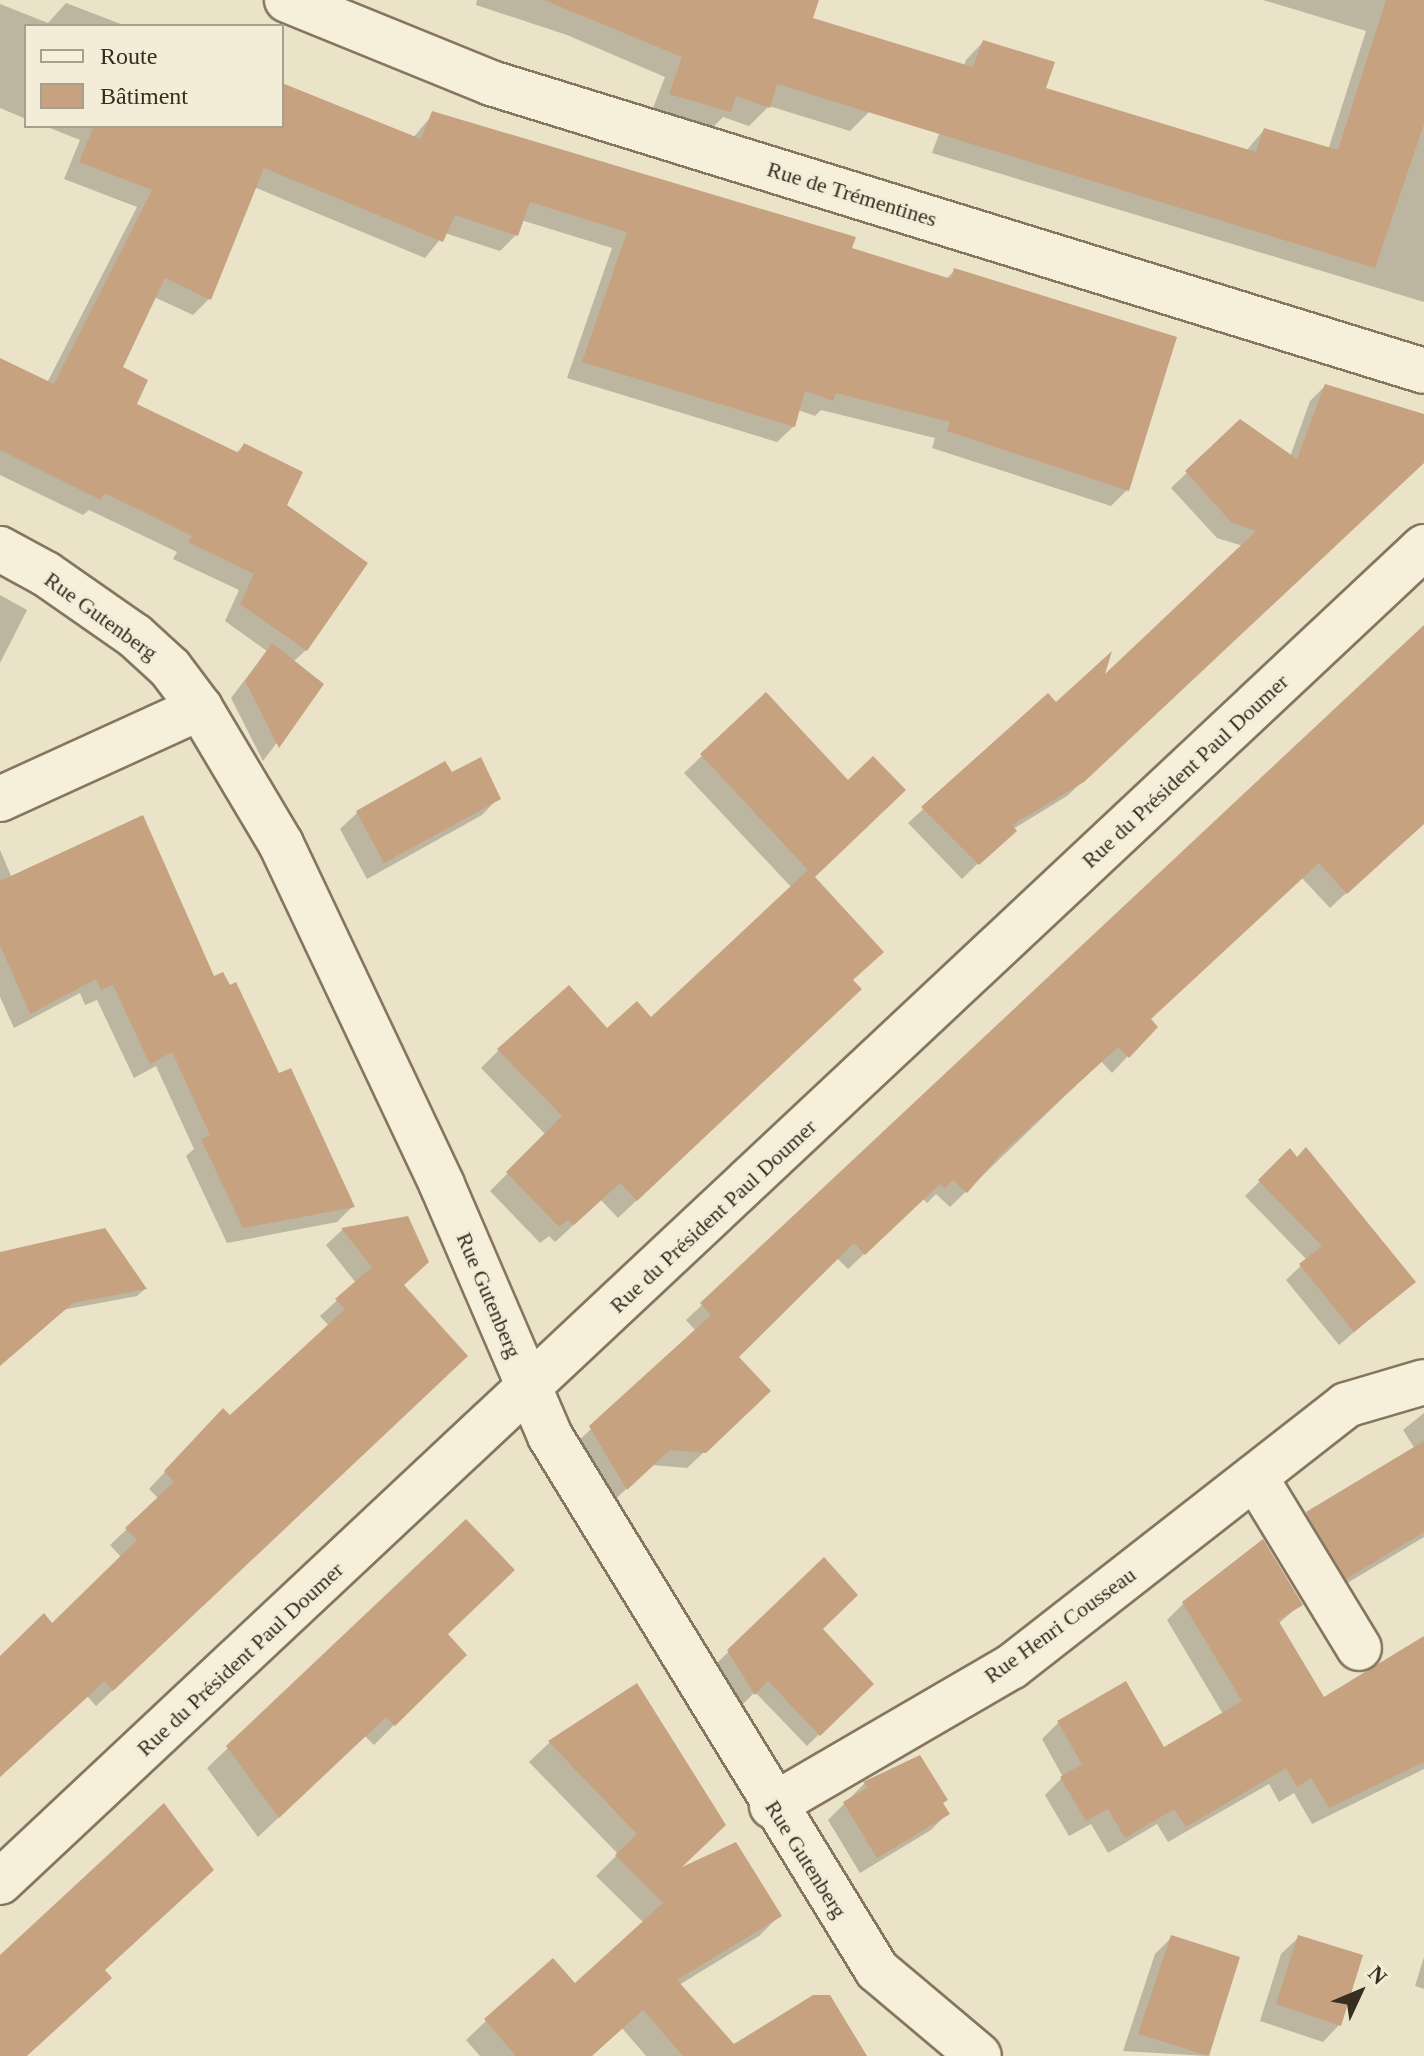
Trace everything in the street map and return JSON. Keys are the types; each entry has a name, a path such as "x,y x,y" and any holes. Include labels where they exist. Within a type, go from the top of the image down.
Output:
{"street":[{"name":"Rue de Trémentines","path":"287,0 491,83 1424,371"},
{"name":"Rue du Président Paul Doumer","path":"0,1882 1424,547"},
{"name":"Rue Gutenberg","path":"0,549 46,574 135,636 170,668 200,708 281,844 442,1185 550,1436 772,1806 877,1970 979,2056"},
{"path":"0,799 200,708"},
{"name":"Rue Henri Cousseau","path":"772,1806 1011,1667 1346,1405 1424,1382"},
{"path":"1255,1477 1359,1648"}],"building":[{"path":"544,0 819,0 813,18 973,67 983,40 1055,62 1046,88 1256,152 1264,128 1338,150 1386,0 1424,0 1424,124 1375,268 777,84 770,108 736,96 731,112 669,94 682,57"},
{"path":"284,84 421,139 432,111 856,237 852,248 951,279 954,268 1177,337 1129,491 947,431 950,422 836,393 833,401 805,391 795,427 582,362 627,232 530,202 518,236 455,215 443,242 264,168 211,300 165,278 123,367 148,380 137,404 239,453 244,443 303,472 287,505 368,563 307,651 240,604 254,574 188,542 192,536 146,513 104,493 101,500 0,450 0,358 54,384 152,190 79,162 93,128 284,128"},
{"path":"1325,384 1424,414 1424,463 1084,782 1012,825 1017,831 979,865 921,807 1048,693 1056,702 1112,651 1105,674 1256,531 1232,523 1185,471 1240,419 1297,459"},
{"path":"1424,625 1424,824 1347,894 1319,863 1151,1019 1158,1027 1129,1058 1118,1047 1001,1154 967,1193 953,1180 945,1188 940,1184 865,1255 854,1243 739,1357 771,1391 706,1453 670,1450 627,1490 589,1426 711,1315 700,1303"},
{"path":"272,643 324,684 279,748 245,681"},
{"path":"766,692 848,780 873,756 906,790 815,877 884,952 853,980 862,989 637,1201 620,1183 574,1225 568,1220 559,1227 506,1172 562,1116 497,1049 569,985 607,1028 637,1001 651,1017 808,870 700,754"},
{"path":"481,757 501,799 384,863 356,811 445,761 452,772"},
{"path":"143,815 214,976 223,972 230,985 236,982 279,1073 291,1068 355,1207 243,1228 201,1139 210,1135 172,1052 150,1064 113,985 101,990 96,979 30,1014 0,945 0,881"},
{"path":"1306,1147 1416,1282 1354,1332 1299,1264 1322,1246 1258,1180 1290,1148 1297,1157"},
{"path":"408,1216 429,1262 404,1285 468,1356 113,1691 105,1681 0,1777 0,1656 44,1613 52,1623 137,1540 125,1528 174,1482 164,1471 223,1408 230,1415 345,1309 335,1299 372,1267 341,1228"},
{"path":"105,1228 147,1289 73,1303 0,1366 0,1252"},
{"path":"1424,1441 1424,1532 1346,1579 1306,1512"},
{"path":"466,1519 515,1570 448,1634 467,1655 395,1726 386,1717 279,1818 226,1746"},
{"path":"1263,1539 1303,1605 1278,1620 1324,1697 1424,1636 1424,1762 1329,1808 1311,1778 1297,1787 1286,1768 1186,1827 1174,1809 1125,1838 1108,1809 1086,1821 1060,1777 1082,1764 1057,1721 1126,1681 1164,1747 1242,1701 1182,1602"},
{"path":"824,1557 858,1595 823,1629 874,1684 820,1736 768,1681 755,1695 727,1650"},
{"path":"637,1683 726,1825 682,1867 736,1842 782,1916 677,1980 734,2044 813,1995 830,1995 867,2056 683,2056 643,2010 592,2056 516,2056 484,2019 553,1958 575,1983 663,1903 615,1855 637,1834 548,1741"},
{"path":"920,1755 948,1800 943,1803 950,1814 877,1858 843,1802 868,1787 863,1782"},
{"path":"164,1803 214,1870 105,1970 112,1978 27,2056 0,2056 0,1955"},
{"path":"1171,1935 1240,1957 1209,2056 1138,2034"},
{"path":"1298,1935 1363,1955 1341,2026 1276,2004"}]}
